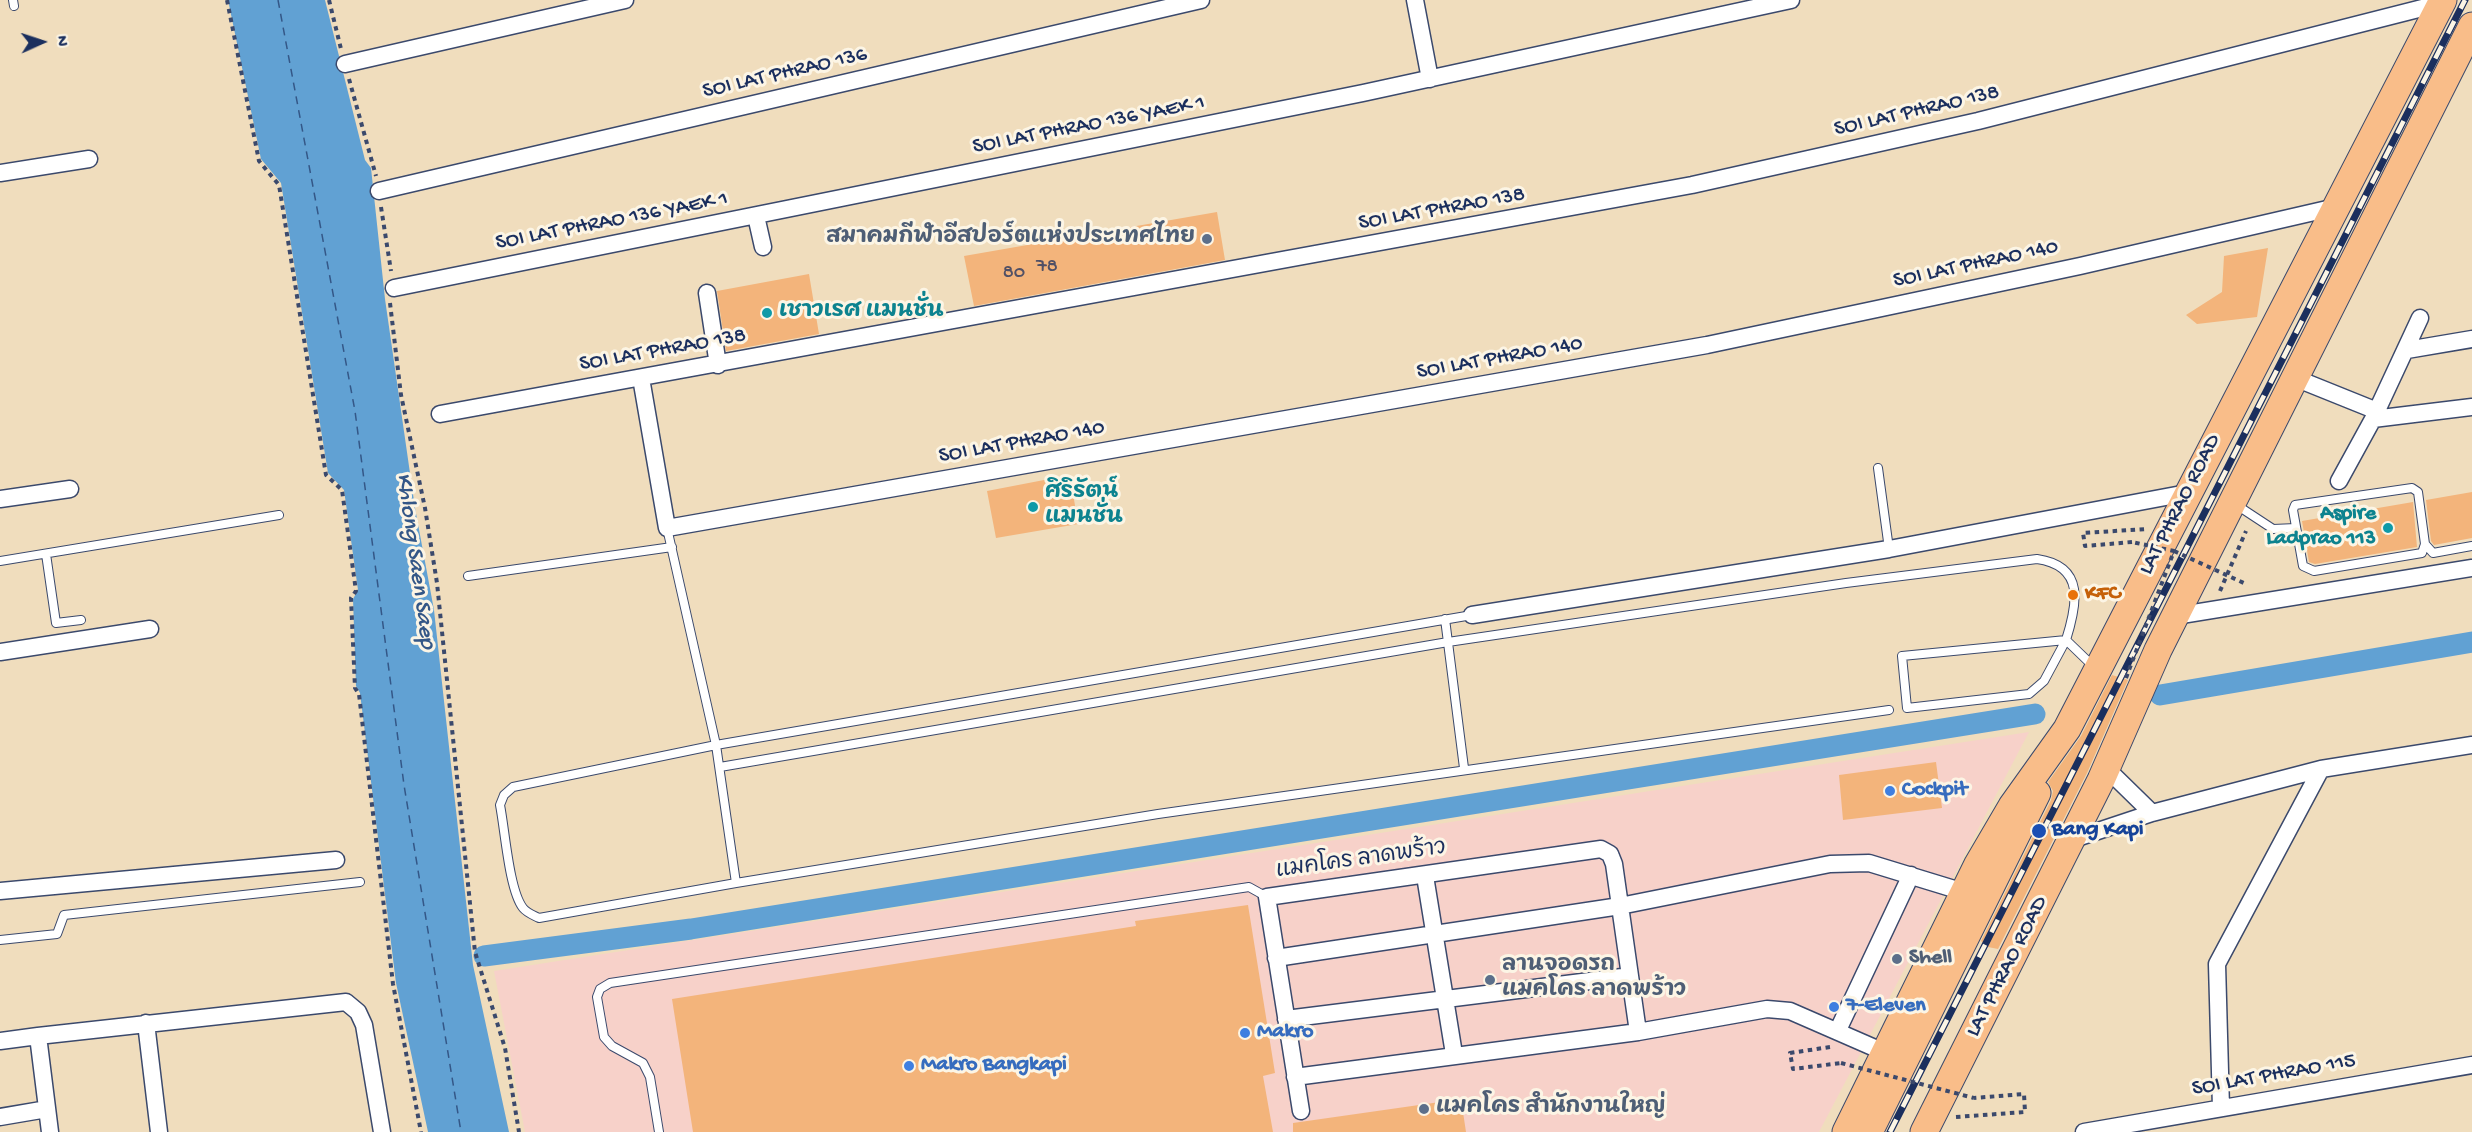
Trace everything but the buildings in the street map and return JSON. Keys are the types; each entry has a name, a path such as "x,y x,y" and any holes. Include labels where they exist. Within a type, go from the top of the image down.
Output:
{"main road":[{"name":"LAT PHRAO ROAD","path":"1846,1132 1964,892 2012,806 2067,729 2097,669 2172,539 2187,493 2443,1"},
{"name":"LAT PHRAO ROAD","path":"1924,1132 2106,769 2175,616 2243,509 2295,378 2472,26"},
{"path":"1904,1132 2090,764 2158,650"},
{"path":"1869,1132 2013,845 2067,729"}],"street":[{"path":"345,64 625,0"},
{"name":"SOI LAT PHRAO 136","path":"379,191 1201,0"},
{"path":"1415,0 1430,79"},
{"name":"SOI LAT PHRAO 136 YAEK 1","path":"394,288 1430,79 1791,0"},
{"name":"SOI LAT PHRAO 138","path":"440,414 1692,186 1978,121 2443,1"},
{"path":"0,172 89,159"},
{"name":"SOI LAT PHRAO 140","path":"667,528 1707,345 2068,268 2336,207"},
{"path":"756,216 763,247"},
{"path":"707,292 718,365"},
{"path":"2339,481 2375,415 2420,318"},
{"path":"2407,350 2472,339"},
{"path":"641,378 667,528"},
{"path":"2295,378 2375,415 2472,407"},
{"path":"0,499 70,489"},
{"path":"1472,615 1889,549 2187,493"},
{"path":"2175,616 2472,568"},
{"path":"0,652 150,629"},
{"path":"2071,840 2152,813 2321,769 2472,745"},
{"path":"2106,769 2152,813"},
{"path":"2222,1108 2217,964 2321,769"},
{"name":"แมคโคร ลาดพร้าว","path":"1301,1111 1267,897 1601,849 1610,854 1614,864 1638,1032"},
{"path":"0,891 336,860"},
{"path":"1276,958 1620,906 1830,864 1869,863 1964,892"},
{"path":"1837,1038 1911,875"},
{"path":"1425,876 1454,1054"},
{"path":"1286,1019 1630,976"},
{"path":"0,1041 346,1002 358,1011 364,1025 382,1132"},
{"path":"1295,1077 1454,1054 1638,1032 1767,1009 1790,1011 1837,1038 1884,1052"},
{"path":"146,1023 159,1132"},
{"path":"38,1036 50,1132"},
{"name":"SOI LAT PHRAO 115","path":"2084,1132 2472,1065"},
{"path":"0,1117 47,1109"}],"lane":[{"path":"1878,468 1889,549"},
{"path":"2412,488 2418,492 2425,544 2422,553 2310,571 2301,562 2293,508 2295,505 2412,488"},
{"path":"2243,509 2273,528 2296,528"},
{"path":"0,561 279,515"},
{"path":"667,528 716,745 736,883"},
{"path":"2425,544 2433,553 2472,546"},
{"path":"468,576 672,547"},
{"path":"46,554 56,622 81,620"},
{"path":"720,767 1448,642 1846,582 2037,559 2048,561 2061,568 2077,598 2066,640 2044,681 2030,694 1907,708 1902,656 2066,640 2097,669"},
{"path":"1472,615 716,745 513,787 504,795 500,805 516,895 524,910 539,918 736,883 1146,816 1464,768 1889,710"},
{"path":"1445,619 1464,768"},
{"path":"0,940 57,934 64,915 360,882"},
{"path":"659,1132 650,1077 643,1063 612,1046 604,1037 597,997 600,989 610,983 1250,887 1267,897"}],"path":[{"path":"227,0 258,161 279,184 326,475 342,490 356,591 351,598 355,688 359,694 393,984 421,1132"},
{"path":"329,0 345,64 375,164 394,288 389,295 401,395 425,508 437,583 474,952 506,1048 519,1132"},
{"path":"2212,610 2225,578 2243,509"},
{"path":"2172,539 2085,546 2083,533 2172,539 2246,584 2237,588"},
{"path":"2126,678 2172,539"},
{"path":"2225,578 2227,591"},
{"path":"1837,1038 1791,1053 1793,1069 1841,1063 1974,1098 2024,1094 2025,1112 1959,1118"}],"shaded area":[{"path":"2029,732 1819,1132 525,1132 494,971"}],"water":[{"name":"Khlong Saen Saep","path":"228,0 325,0 365,160 371,168 385,299 415,508 434,610 473,965 509,1132 428,1132 396,983 360,693 356,686 353,599 358,590 344,490 328,473 281,183 261,159"}],"waterway":[{"path":"2160,695 2472,642"},
{"path":"484,956 691,929 2035,714"}],"ferry route":[{"path":"278,0 355,411 404,785 461,1132"}],"railway":[{"path":"1890,1132 2465,0"}],"place":[{"name":"สมาคมกีฬาอีสปอร์ตแห่งประเทศไทย","path":"1207,239"},
{"name":"เชาวเรศ แมนชั่น","path":"767,313"},
{"name":"ศิริรัตน์ แมนชั่น","path":"1033,507"},
{"name":"Aspire Ladprao 113","path":"2388,528"},
{"name":"KFC","path":"2073,595"},
{"name":"Cockpit","path":"1890,791"},
{"name":"Bang Kapi","path":"2039,831"},
{"name":"Shell","path":"1897,959"},
{"name":"ลานจอดรถ แมคโคร ลาดพร้าว","path":"1490,980"},
{"name":"7-Eleven","path":"1834,1007"},
{"name":"Makro","path":"1245,1033"},
{"name":"Makro Bangkapi","path":"909,1066"},
{"name":"แมคโคร สำนักงานใหญ่","path":"1424,1109"}]}
